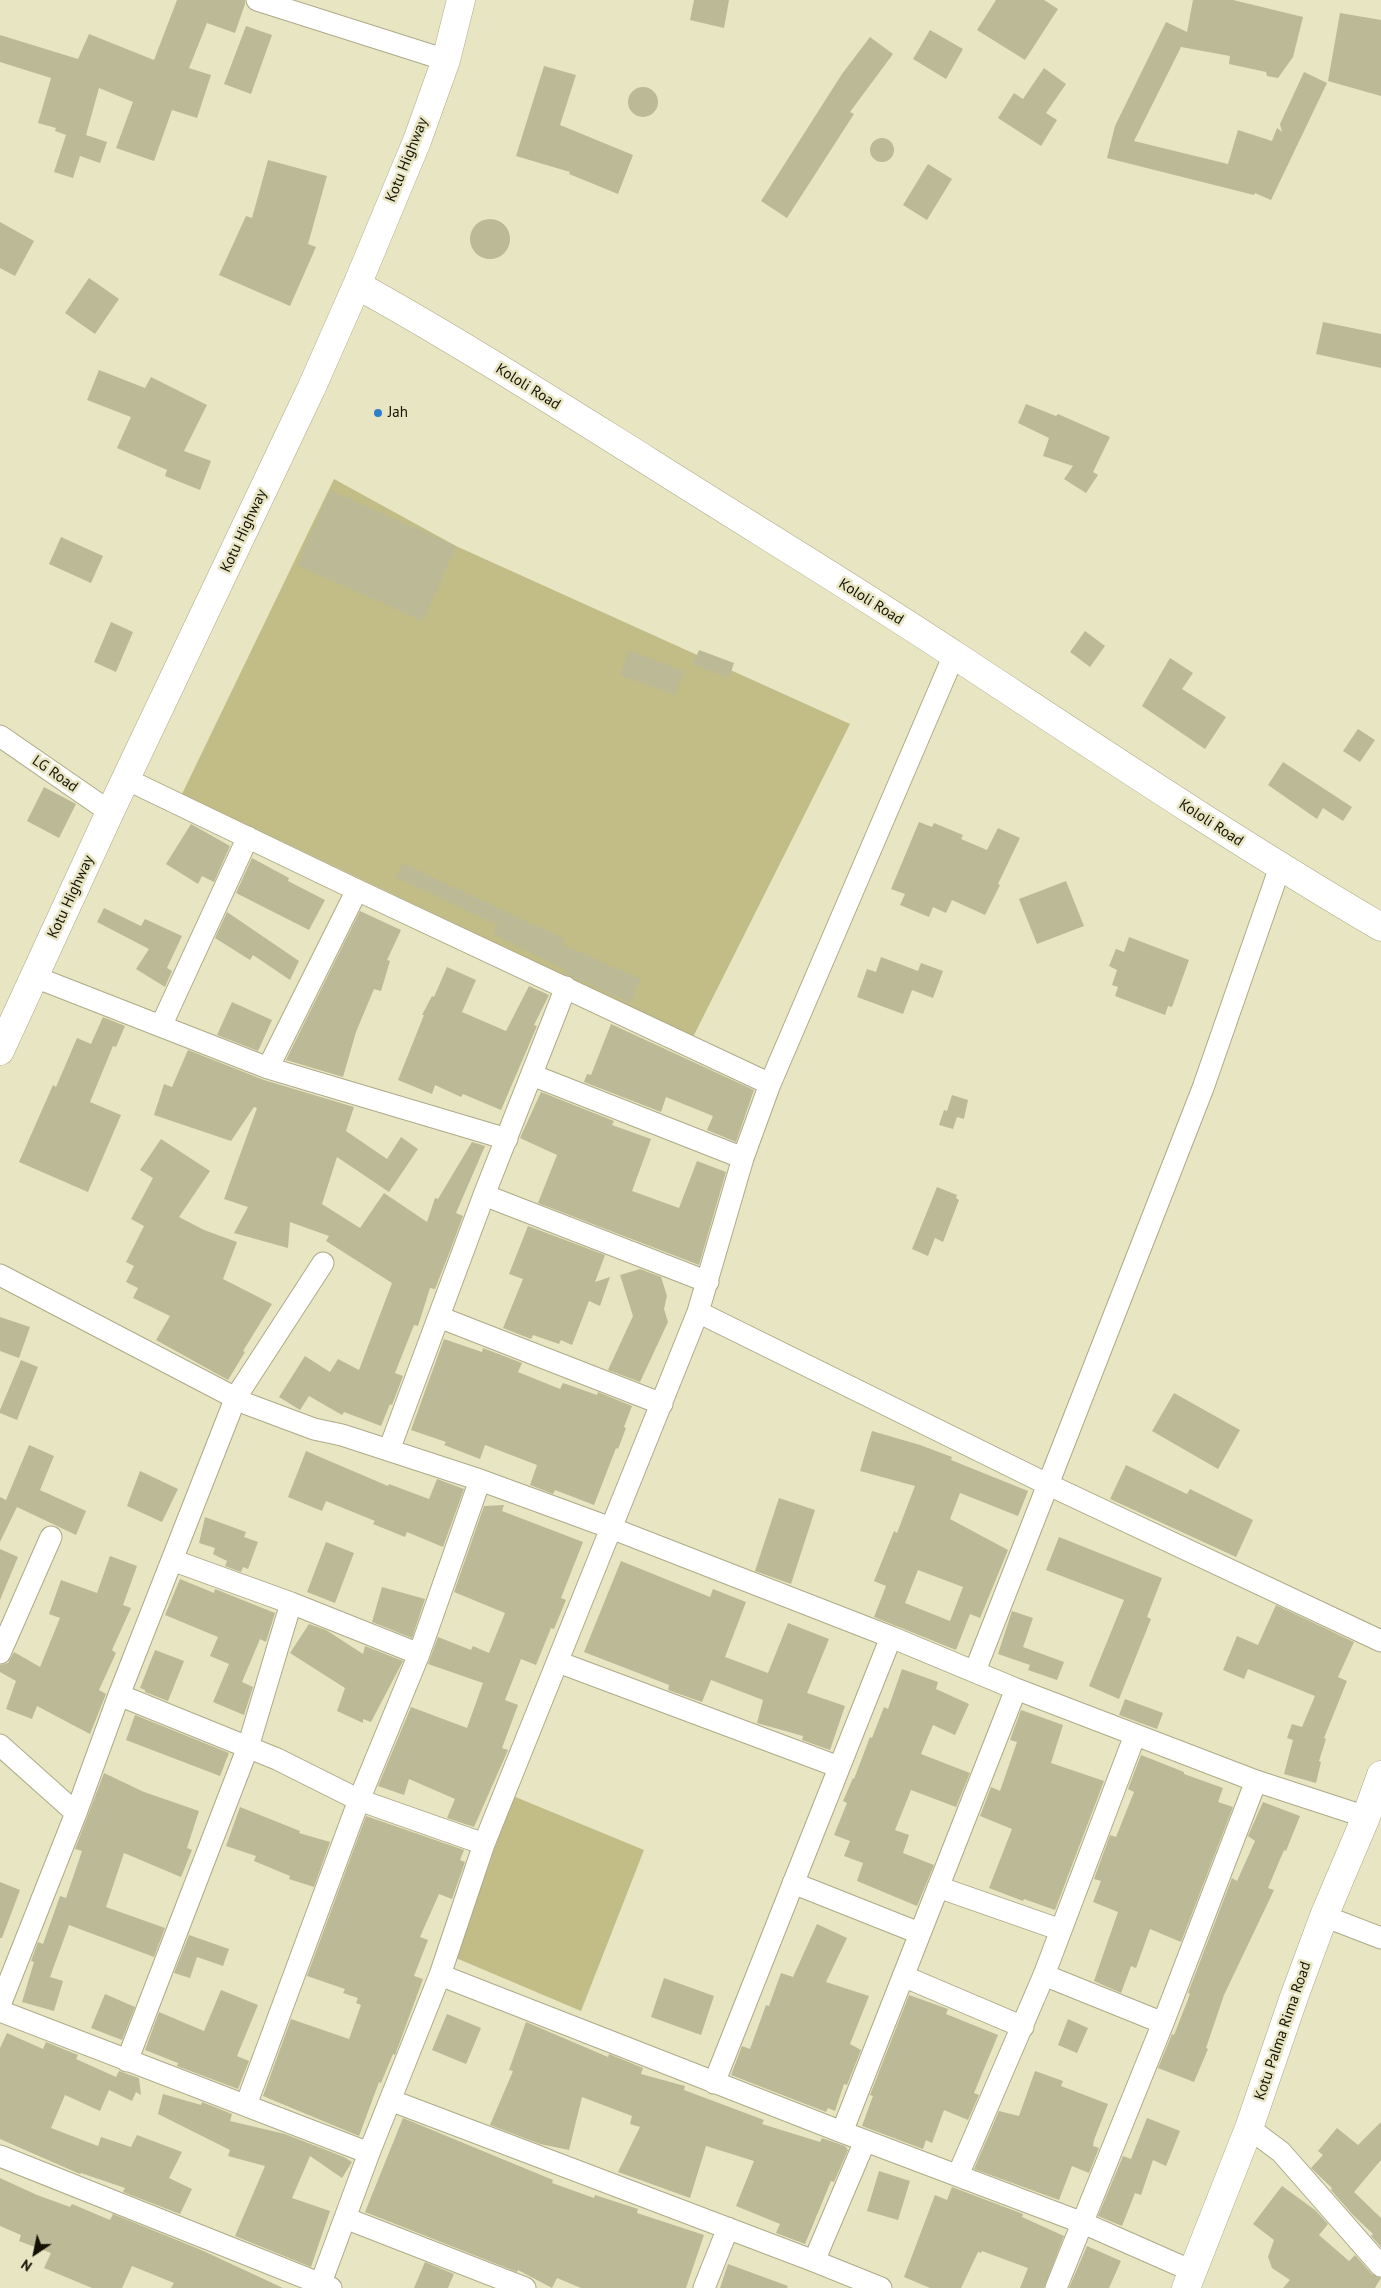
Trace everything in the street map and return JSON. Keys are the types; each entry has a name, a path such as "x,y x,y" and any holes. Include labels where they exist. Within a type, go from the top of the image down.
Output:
{"street":[{"path":"257,0 446,60"},
{"name":"Kotu Highway","path":"0,1051 110,812 311,389 357,285 417,141 446,60 461,0"},
{"name":"Kololi Road","path":"357,285 408,313 530,387 954,655 1093,748 1280,867 1381,927"},
{"path":"0,2156 324,2287 344,2218 440,1975 484,1844 698,1312 743,1158 770,1084 954,655"},
{"name":"LG Road","path":"0,736 110,812"},
{"path":"126,779 770,1084"},
{"path":"160,1026 248,837"},
{"path":"975,1671 1203,1088 1280,867"},
{"path":"268,1068 357,890"},
{"path":"35,978 268,1068 507,1139"},
{"path":"389,1450 484,1196 566,987"},
{"path":"532,1075 743,1158"},
{"path":"484,1196 708,1282"},
{"path":"0,2005 236,1397 323,1263"},
{"path":"0,1275 247,1404 314,1429 342,1435 480,1480 612,1528 1135,1735 1256,1781 1366,1817"},
{"path":"698,1312 1049,1485 1381,1641"},
{"path":"439,1317 662,1404"},
{"path":"246,2105 359,1800 419,1654 480,1480"},
{"path":"0,1653 51,1537"},
{"path":"172,1560 291,1603 419,1654"},
{"path":"127,2061 248,1747 291,1603"},
{"path":"714,2083 891,1637"},
{"path":"558,1662 839,1767"},
{"path":"842,2132 1016,1689"},
{"path":"119,1695 277,1759 359,1800 484,1844"},
{"path":"958,2175 1044,1975 1135,1735"},
{"path":"0,1745 76,1813"},
{"name":"Kotu Palma Rima Road","path":"1189,2279 1249,2128 1324,1916 1366,1817 1381,1775"},
{"path":"1056,2288 1162,2024 1256,1781"},
{"path":"794,1883 920,1933"},
{"path":"938,1887 1061,1930"},
{"path":"1324,1916 1381,1938"},
{"path":"440,1975 864,2141 1083,2223 1189,2279"},
{"path":"1044,1975 1162,2024"},
{"path":"903,1976 1022,2026"},
{"path":"0,2011 369,2152"},
{"path":"390,2100 814,2260 857,2284 881,2288"},
{"path":"1249,2128 1281,2152 1381,2266"},
{"path":"814,2260 864,2141"},
{"path":"344,2218 526,2288"},
{"path":"704,2288 728,2228"}],"shaded area":[{"path":"334,479 456,546 850,724 693,1037 182,794"},
{"path":"513,1796 644,1850 581,2011 456,1958"}],"building":[{"path":"177,0 245,0 235,33 207,23 189,68 211,75 197,118 172,110 154,161 116,148 133,102 99,88 86,135 107,142 100,163 80,156 73,178 54,172 66,135 55,131 56,128 38,123 51,78 0,62 0,35 78,59 89,34 154,60"},
{"path":"694,0 729,0 724,28 690,20"},
{"path":"996,0 1044,0 1058,9 1025,60 977,30"},
{"path":"1193,0 1233,0 1303,17 1293,57 1278,78 1267,76 1266,72 1229,64 1230,56 1181,47 1134,141 1228,164 1238,130 1272,141 1277,128 1282,132 1280,124 1304,72 1327,83 1271,200 1255,193 1254,195 1107,158 1115,126 1166,22 1187,32"},
{"path":"1340,13 1381,20 1381,96 1328,81"},
{"path":"246,26 272,35 251,94 224,84"},
{"path":"930,30 963,49 946,79 913,59"},
{"path":"870,37 893,54 850,112 854,114 787,218 761,201 842,74"},
{"path":"544,66 576,75 560,125 633,155 618,194 569,174 570,172 516,156"},
{"path":"1044,68 1066,84 1046,113 1057,120 1041,146 998,118 1014,93 1023,99"},
{"path":"643,87 653,92 658,102 653,112 643,117 633,112 628,102 633,92"},
{"path":"882,138 887,139 893,145 893,155 887,161 882,162 877,161 871,155 870,150 871,145 877,139"},
{"path":"268,160 327,176 308,244 316,247 290,306 219,275 246,216 252,218"},
{"path":"928,164 952,179 927,220 903,205"},
{"path":"490,219 504,225 510,239 504,253 490,259 476,253 470,239 476,225"},
{"path":"0,222 34,241 15,276 0,268"},
{"path":"89,278 119,299 95,334 65,313"},
{"path":"1323,322 1381,334 1381,368 1316,354"},
{"path":"99,370 145,388 151,377 207,405 184,451 211,461 200,490 165,476 167,470 117,448 131,417 87,400"},
{"path":"1026,404 1056,416 1058,414 1110,437 1093,472 1098,475 1086,493 1064,479 1073,466 1043,456 1049,438 1018,423"},
{"path":"330,490 456,546 423,621 297,565"},
{"path":"61,537 103,556 91,583 49,564"},
{"path":"111,622 133,632 116,672 94,662"},
{"path":"1085,631 1105,646 1090,667 1070,652"},
{"path":"629,650 684,671 675,695 620,675"},
{"path":"699,650 734,663 729,678 693,664"},
{"path":"1170,658 1193,673 1182,689 1226,717 1205,749 1142,706"},
{"path":"1358,729 1375,740 1360,762 1343,751"},
{"path":"1283,762 1352,807 1343,821 1323,808 1317,819 1268,785"},
{"path":"44,787 76,804 59,838 27,821"},
{"path":"919,822 932,827 934,823 963,835 961,839 987,850 998,828 1020,838 985,915 952,900 946,913 933,907 929,917 900,905 905,894 891,889"},
{"path":"191,824 230,846 214,882 202,876 198,884 166,864"},
{"path":"252,858 289,878 288,881 325,900 309,930 236,893"},
{"path":"403,863 564,939 562,944 641,979 630,1003 566,974 567,971 493,934 498,925 396,877"},
{"path":"1066,881 1084,926 1037,944 1019,899"},
{"path":"104,908 141,926 145,919 182,936 167,968 172,971 165,987 136,969 149,949 97,922"},
{"path":"360,911 401,930 387,960 390,961 381,991 374,989 356,1032 343,1077 286,1060"},
{"path":"227,912 299,961 290,980 253,955 250,960 215,938"},
{"path":"1129,937 1189,960 1172,1007 1168,1006 1165,1015 1115,996 1118,987 1112,985 1117,970 1109,966 1116,949 1124,952"},
{"path":"881,957 918,971 921,963 943,971 933,998 912,990 903,1014 857,997 867,969 876,972"},
{"path":"447,967 476,980 462,1012 506,1031 529,986 549,995 534,1025 537,1026 501,1110 463,1094 461,1097 435,1085 432,1094 398,1080 424,1015 422,1015 432,996 434,997"},
{"path":"232,1002 272,1020 258,1051 217,1035"},
{"path":"103,1017 125,1026 116,1047 113,1046 90,1102 121,1115 88,1192 19,1162 53,1085 56,1087 77,1038 91,1044"},
{"path":"611,1024 754,1090 736,1142 707,1130 713,1116 666,1097 661,1112 584,1082 587,1074 591,1075"},
{"path":"188,1050 264,1080 354,1107 346,1131 387,1159 401,1137 418,1149 389,1192 337,1157 322,1204 360,1228 384,1193 427,1222 435,1198 438,1199 472,1142 485,1146 456,1213 463,1216 435,1289 430,1288 418,1326 414,1325 395,1373 403,1376 392,1405 390,1404 381,1426 344,1412 342,1415 309,1396 300,1410 279,1397 305,1356 330,1372 338,1359 359,1370 392,1283 326,1241 329,1236 290,1222 288,1248 234,1233 248,1207 224,1199 257,1108 254,1107 231,1141 154,1115 164,1084 172,1087"},
{"path":"541,1092 614,1121 612,1125 651,1139 632,1191 679,1208 697,1161 726,1172 699,1265 538,1203 557,1155 520,1138"},
{"path":"952,1095 968,1100 964,1119 957,1117 953,1129 939,1125 944,1110 947,1111"},
{"path":"161,1139 210,1171 179,1217 204,1230 237,1242 223,1279 272,1304 243,1351 245,1352 228,1380 156,1340 170,1316 133,1298 138,1288 126,1282 134,1266 126,1262 144,1226 131,1219 153,1178 140,1170"},
{"path":"937,1187 957,1195 956,1198 959,1200 943,1242 935,1238 928,1256 912,1249"},
{"path":"528,1226 605,1255 595,1282 610,1277 600,1306 589,1301 572,1345 561,1340 559,1344 533,1335 531,1339 503,1328 523,1279 509,1274"},
{"path":"640,1269 661,1277 667,1296 664,1309 668,1322 640,1382 608,1370 633,1316 620,1275"},
{"path":"0,1317 30,1327 19,1358 0,1351"},
{"path":"444,1339 482,1352 483,1348 522,1363 518,1372 560,1389 563,1383 597,1395 598,1392 632,1406 618,1449 616,1448 594,1505 555,1490 553,1494 530,1485 537,1465 485,1445 480,1459 444,1445 446,1442 411,1430"},
{"path":"21,1360 38,1367 17,1420 0,1413 0,1410"},
{"path":"1174,1393 1240,1430 1218,1469 1152,1431"},
{"path":"872,1431 920,1445 952,1457 951,1460 1028,1491 1018,1516 960,1493 950,1519 1008,1550 980,1618 970,1614 956,1650 874,1617 886,1586 874,1581 894,1531 897,1533 915,1486 860,1471","holes":["918,1570 963,1587 950,1621 905,1603"]},
{"path":"29,1445 54,1456 40,1490 86,1511 76,1535 17,1507 0,1542 0,1497 6,1500"},
{"path":"306,1451 388,1486 389,1484 429,1499 437,1479 464,1489 443,1547 407,1532 405,1537 373,1524 375,1521 326,1501 322,1511 288,1497"},
{"path":"1126,1465 1187,1494 1190,1489 1253,1520 1236,1557 1110,1499"},
{"path":"140,1471 178,1489 162,1522 127,1506"},
{"path":"779,1498 815,1510 791,1584 755,1571"},
{"path":"504,1505 502,1511 583,1542 561,1598 566,1600 554,1629 551,1628 536,1665 521,1659 505,1700 518,1705 502,1748 508,1750 474,1827 447,1818 455,1799 409,1779 404,1795 378,1786 411,1707 467,1728 483,1683 428,1664 438,1637 471,1650 473,1646 489,1653 505,1613 454,1592 484,1506"},
{"path":"205,1517 246,1532 244,1537 258,1542 248,1569 243,1567 241,1572 225,1566 227,1561 213,1554 215,1548 199,1543"},
{"path":"1059,1537 1162,1578 1147,1617 1151,1619 1119,1699 1089,1686 1124,1600 1046,1570"},
{"path":"326,1542 354,1553 335,1603 307,1592"},
{"path":"0,1549 18,1557 0,1600"},
{"path":"110,1556 137,1566 123,1605 131,1608 112,1650 116,1653 99,1690 106,1694 90,1734 37,1706 32,1719 6,1709 16,1681 0,1672 0,1665 8,1663 14,1652 40,1667 60,1618 49,1614 61,1580 97,1593"},
{"path":"621,1561 710,1597 713,1589 746,1602 725,1657 768,1673 788,1623 829,1639 807,1693 845,1706 830,1750 802,1740 803,1736 757,1723 763,1700 711,1680 702,1702 668,1690 669,1685 584,1652"},
{"path":"180,1579 214,1593 215,1589 275,1613 266,1642 260,1639 242,1682 253,1687 244,1715 213,1702 229,1664 210,1656 218,1637 165,1615"},
{"path":"382,1587 425,1599 412,1638 372,1622"},
{"path":"1276,1605 1354,1642 1338,1677 1347,1681 1324,1738 1326,1739 1319,1761 1321,1762 1316,1783 1284,1774 1293,1740 1287,1738 1292,1724 1302,1727 1315,1696 1248,1669 1244,1679 1223,1670 1237,1636 1258,1645"},
{"path":"1012,1611 1033,1618 1023,1647 1064,1662 1057,1680 1028,1670 1030,1665 998,1654"},
{"path":"309,1624 326,1630 363,1654 365,1646 403,1661 371,1722 363,1719 363,1723 337,1711 345,1688 290,1653"},
{"path":"155,1650 184,1661 168,1701 145,1692 145,1690 140,1688"},
{"path":"902,1669 938,1682 936,1689 969,1704 955,1735 933,1725 921,1754 970,1773 956,1807 911,1790 895,1830 909,1835 903,1853 934,1865 917,1906 857,1881 863,1863 844,1856 850,1841 834,1835 847,1803 843,1801 884,1707 888,1709"},
{"path":"1125,1699 1163,1713 1157,1729 1119,1715"},
{"path":"1021,1710 1063,1725 1051,1763 1104,1781 1055,1910 1024,1899 1023,1901 989,1888 1012,1829 980,1816 991,1787 1000,1791 1017,1742 1010,1740"},
{"path":"135,1715 229,1753 220,1776 126,1740"},
{"path":"1141,1755 1184,1772 1184,1774 1223,1788 1218,1802 1233,1807 1181,1942 1150,1929 1136,1968 1131,1966 1121,1993 1094,1981 1118,1912 1093,1902 1101,1881 1094,1879 1110,1835 1116,1837 1134,1792 1128,1789"},
{"path":"104,1773 144,1792 199,1811 187,1848 192,1850 181,1877 124,1853 106,1907 165,1928 154,1957 69,1925 50,1977 63,1981 54,2011 22,2002 34,1962 31,1961 38,1942 43,1944 60,1896 66,1898 82,1851 75,1849"},
{"path":"1263,1802 1300,1816 1268,1888 1274,1890 1224,1995 1206,2048 1208,2049 1194,2082 1158,2068 1172,2034 1174,2035 1190,1994 1188,1993 1232,1878 1237,1881 1255,1841 1248,1836"},
{"path":"240,1807 300,1831 299,1833 330,1842 314,1887 289,1879 290,1876 254,1861 256,1856 226,1846"},
{"path":"366,1816 464,1850 460,1860 465,1862 452,1899 439,1894 420,1937 428,1940 414,1976 423,1979 395,2055 393,2054 381,2083 379,2082 359,2136 263,2096 291,2019 349,2039 361,2005 356,2003 358,1998 343,1993 345,1989 307,1976"},
{"path":"0,1882 20,1890 2,1938 0,1938"},
{"path":"817,1924 847,1938 826,1982 869,1996 850,2044 861,2050 847,2085 844,2084 835,2111 828,2108 826,2112 731,2075 742,2046 750,2049 766,2005 769,2006 781,1973 793,1977"},
{"path":"189,1935 229,1949 223,1966 197,1957 190,1978 174,1973"},
{"path":"664,1978 714,1996 701,2035 651,2017"},
{"path":"221,1990 258,2005 237,2056 249,2061 238,2089 177,2066 178,2063 145,2050 159,2012 204,2031"},
{"path":"105,1994 135,2007 122,2040 91,2028"},
{"path":"909,1995 948,2009 946,2014 998,2035 974,2093 979,2095 968,2120 944,2110 932,2143 926,2140 923,2149 862,2126 873,2096 870,2095"},
{"path":"447,2014 481,2028 466,2064 432,2050"},
{"path":"1068,2019 1088,2028 1077,2053 1058,2045"},
{"path":"526,2022 608,2057 609,2054 643,2068 641,2074 685,2086 684,2090 764,2120 762,2124 820,2142 822,2138 845,2146 848,2150 834,2182 831,2181 805,2244 776,2233 780,2224 736,2206 754,2161 706,2146 690,2198 618,2172 640,2127 630,2124 632,2116 582,2097 569,2150 540,2144 490,2125 513,2071 509,2070"},
{"path":"7,2033 43,2049 46,2042 78,2055 76,2059 116,2077 119,2071 139,2078 141,2095 136,2092 132,2101 109,2090 100,2111 65,2095 51,2128 98,2146 101,2137 131,2147 137,2135 182,2152 169,2178 192,2189 180,2214 123,2192 125,2188 80,2174 0,2139 0,2048"},
{"path":"1035,2071 1063,2081 1061,2086 1108,2104 1094,2140 1093,2146 1099,2148 1089,2173 1072,2166 1059,2200 974,2169 999,2111 1019,2116"},
{"path":"163,2094 201,2105 202,2102 232,2114 230,2121 285,2134 344,2157 352,2162 342,2178 310,2156 292,2198 330,2211 311,2267 235,2236 265,2166 228,2156 230,2150 158,2114"},
{"path":"403,2118 553,2180 552,2183 594,2198 595,2195 638,2209 637,2213 704,2235 686,2288 581,2288 557,2278 552,2288 518,2270 517,2272 365,2212"},
{"path":"1147,2118 1180,2131 1166,2166 1153,2160 1141,2195 1135,2193 1122,2226 1098,2216 1123,2156 1131,2159"},
{"path":"1381,2122 1381,2160 1354,2192 1381,2218 1381,2247 1371,2236 1373,2234 1353,2215 1331,2190 1332,2188 1311,2168 1323,2155 1318,2151 1337,2128 1358,2145"},
{"path":"879,2171 910,2181 898,2220 867,2211"},
{"path":"0,2178 37,2195 70,2207 72,2204 110,2220 113,2214 199,2249 283,2288 171,2288 174,2283 132,2266 122,2288 92,2288 44,2268 51,2253 19,2241 21,2235 0,2226"},
{"path":"1282,2186 1315,2210 1328,2224 1319,2235 1349,2261 1355,2255 1372,2274 1381,2278 1375,2288 1283,2288 1290,2280 1272,2268 1268,2257 1274,2240 1253,2224"},
{"path":"952,2187 1023,2214 1022,2217 1064,2236 1044,2288 1020,2288 1028,2268 982,2251 981,2253 978,2252 961,2288 930,2288 904,2277 935,2195 947,2200"},
{"path":"1087,2246 1121,2261 1109,2288 1069,2288"},
{"path":"425,2262 454,2274 448,2288 414,2288"},
{"path":"728,2264 788,2286 787,2288 720,2288"}],"place":[{"name":"Jah","path":"378,413"}]}
